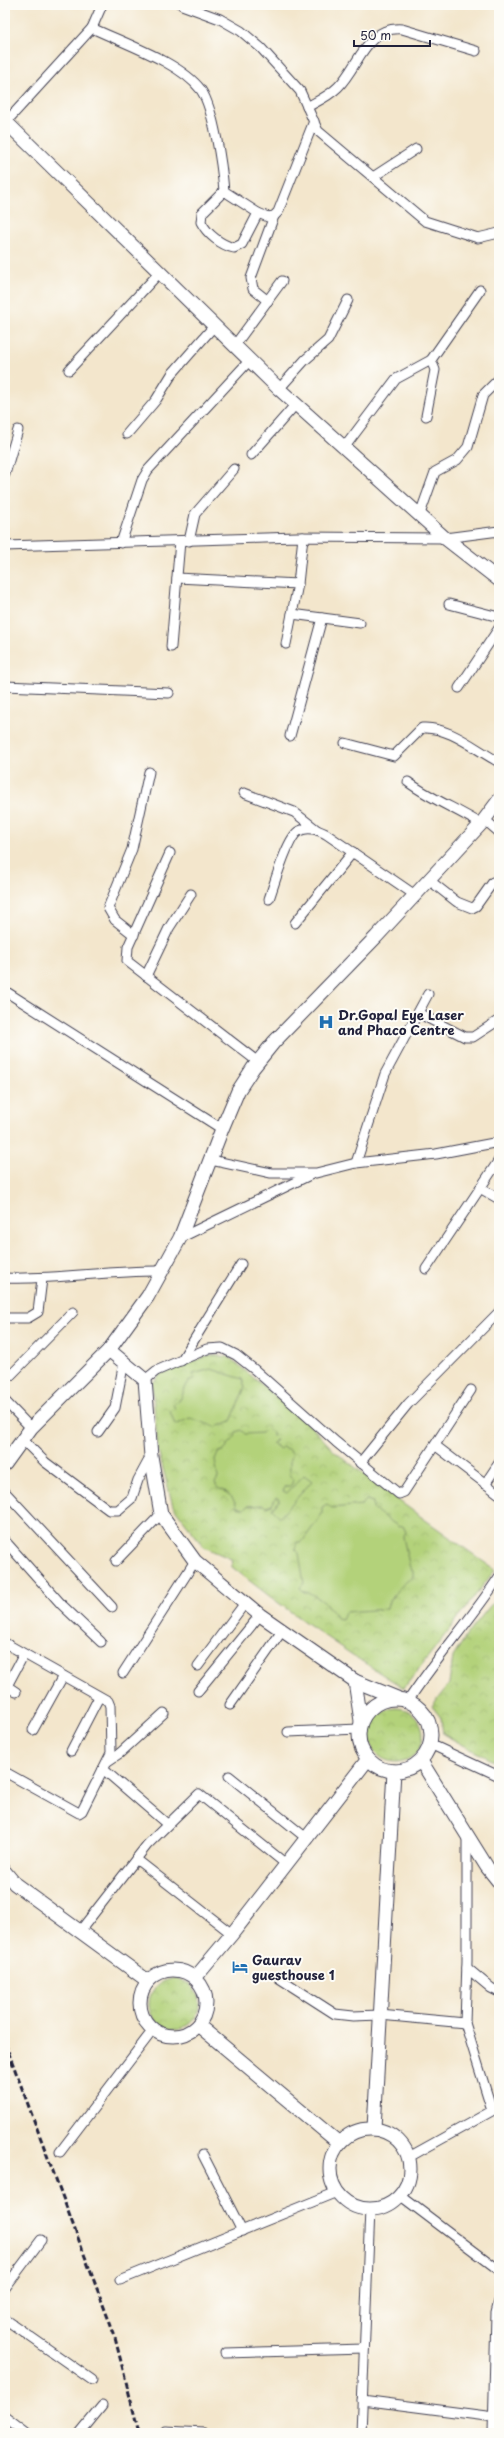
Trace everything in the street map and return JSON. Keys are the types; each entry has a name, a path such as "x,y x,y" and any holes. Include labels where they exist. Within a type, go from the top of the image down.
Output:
{"street":[{"path":"102,5 92,28 5,122 161,271 235,346 296,404 445,538 499,580"},
{"path":"182,5 220,19 240,31 290,79 307,107 318,131 425,221 478,238 499,233"},
{"path":"92,28 168,64 189,78 201,90 209,110 223,173 224,191 202,213 201,222 206,230 228,246 234,248 242,244 258,213"},
{"path":"307,107 338,88 369,42 380,31 392,28 402,29 476,51"},
{"path":"268,301 253,289 251,278 274,216 314,121"},
{"path":"373,177 416,149"},
{"path":"224,191 258,213 268,217 274,216"},
{"path":"70,370 161,271"},
{"path":"235,346 282,281"},
{"path":"344,448 396,379 431,360 480,290"},
{"path":"279,388 305,360 328,340 348,300"},
{"path":"127,434 156,400 172,374 215,325"},
{"path":"121,543 142,480 148,470 250,360"},
{"path":"426,416 435,370 431,360"},
{"path":"420,514 435,472 457,460 468,447 483,396 499,379"},
{"path":"250,455 296,404"},
{"path":"5,474 18,430"},
{"path":"171,647 177,578 184,541 195,514 234,469"},
{"path":"5,546 303,537 445,538 499,531"},
{"path":"286,644 298,584 303,537"},
{"path":"177,578 298,584"},
{"path":"449,604 499,617"},
{"path":"292,614 360,623"},
{"path":"290,736 322,618"},
{"path":"459,688 499,628"},
{"path":"5,686 169,693"},
{"path":"345,743 394,756 422,728 429,728 451,734 499,762"},
{"path":"134,935 115,920 108,908 132,850 149,772"},
{"path":"408,782 425,794 482,821 499,832"},
{"path":"244,793 294,812 319,831 353,852 415,895"},
{"path":"5,1464 31,1428 109,1350 129,1325 163,1271 180,1238 238,1091 258,1062 429,880 499,800"},
{"path":"269,899 294,834 305,829 319,831"},
{"path":"295,923 353,852"},
{"path":"170,853 128,947 127,961 185,1004 258,1062"},
{"path":"429,880 457,902 472,908 476,906 493,882"},
{"path":"146,976 169,928 191,894"},
{"path":"5,991 222,1129"},
{"path":"356,1163 385,1074 428,994"},
{"path":"418,1013 465,1037 472,1037 499,1020"},
{"path":"180,1238 316,1173 356,1163 436,1154 499,1142"},
{"path":"211,1160 271,1173 316,1173"},
{"path":"426,1269 499,1160"},
{"path":"480,1188 499,1199"},
{"path":"180,1363 241,1264"},
{"path":"5,1278 42,1280 131,1271 163,1271"},
{"path":"5,1318 28,1318 38,1312 42,1280"},
{"path":"5,1381 73,1312"},
{"path":"360,1463 408,1404 499,1312"},
{"path":"146,1380 156,1371 180,1363 207,1349 222,1348 236,1355 360,1463 399,1494 404,1492 436,1446 471,1390"},
{"path":"109,1350 146,1380 151,1456 161,1514 195,1561 260,1615 355,1681 419,1707 427,1716 431,1727 430,1744 421,1761 411,1768 394,1771 377,1766 368,1759 359,1741 360,1725 355,1681"},
{"path":"98,1432 115,1408 124,1362"},
{"path":"5,1401 31,1428"},
{"path":"22,1439 45,1462 109,1510 118,1510 132,1498 138,1480 151,1456"},
{"path":"436,1446 499,1494"},
{"path":"485,1484 499,1464"},
{"path":"5,1492 112,1606"},
{"path":"116,1561 161,1514"},
{"path":"5,1541 62,1606 101,1642"},
{"path":"122,1673 195,1561"},
{"path":"403,1700 422,1679 480,1606 499,1577"},
{"path":"198,1666 245,1603"},
{"path":"198,1691 260,1615"},
{"path":"230,1705 282,1630"},
{"path":"5,1643 108,1701 110,1706 111,1753 82,1811 79,1813 5,1772"},
{"path":"16,1692 6,1686 24,1654"},
{"path":"33,1730 63,1676"},
{"path":"71,1751 99,1697"},
{"path":"360,1725 367,1711 376,1704 386,1699 403,1700"},
{"path":"105,1765 164,1713"},
{"path":"288,1732 360,1725"},
{"path":"430,1744 499,1776"},
{"path":"195,1978 232,1934 305,1838 368,1759"},
{"path":"421,1761 487,1867 499,1882"},
{"path":"105,1765 167,1824"},
{"path":"374,2128 394,1771"},
{"path":"229,1776 305,1838"},
{"path":"80,1932 136,1859 167,1824 200,1794 286,1864"},
{"path":"409,2157 496,2109 465,2023 467,1968 467,1834"},
{"path":"136,1859 232,1934"},
{"path":"5,1872 15,1884 148,1981"},
{"path":"467,1968 491,1988 499,1992"},
{"path":"165,1970 181,1971 195,1978 202,1986 206,1996 205,2011 198,2025 181,2035 162,2034 153,2030 146,2022 140,2007 142,1991 148,1981 165,1970"},
{"path":"279,1978 335,2014 353,2016 380,2015 465,2023"},
{"path":"198,2025 339,2143"},
{"path":"60,2152 153,2030"},
{"path":"374,2128 387,2132 398,2140 409,2157 410,2178 401,2196 384,2207 370,2209 357,2207 346,2201 337,2192 331,2180 330,2167 332,2154 339,2143 348,2135 361,2129 374,2128"},
{"path":"203,2155 242,2231"},
{"path":"120,2280 337,2192"},
{"path":"401,2196 499,2270"},
{"path":"367,2433 361,2433 370,2209"},
{"path":"5,2288 41,2240"},
{"path":"362,2400 495,2426 496,2312 499,2301"},
{"path":"5,2319 92,2380"},
{"path":"225,2353 364,2349"},
{"path":"80,2433 102,2406"},
{"path":"5,2417 26,2433"},
{"path":"166,2431 204,2433"}],"green space":[{"path":"210,1355 229,1357 312,1427 335,1452 402,1503 495,1570 404,1688 360,1660 295,1615 232,1567 231,1559 204,1547 173,1506 158,1450 152,1384 160,1374"},
{"path":"211,1369 242,1379 245,1387 231,1421 216,1427 190,1418 175,1425 170,1411 175,1409 173,1404 180,1400 188,1382 195,1379 193,1374"},
{"path":"266,1429 273,1432 273,1436 276,1439 272,1443 280,1449 282,1447 290,1450 293,1455 290,1458 290,1476 293,1480 291,1486 286,1486 283,1491 287,1493 304,1475 312,1481 280,1517 272,1509 280,1500 276,1497 272,1505 266,1507 263,1505 247,1506 244,1509 237,1507 230,1495 219,1489 215,1483 218,1478 215,1459 219,1452 223,1451 235,1437 236,1432 241,1430 245,1434 262,1433"},
{"path":"366,1500 373,1502 373,1509 399,1527 403,1526 406,1532 403,1537 410,1568 413,1571 413,1577 397,1591 390,1600 387,1609 345,1612 342,1619 336,1618 323,1601 304,1592 300,1588 304,1583 299,1553 295,1549 297,1542 302,1542 322,1514 322,1507 327,1504 332,1508 362,1505"},
{"path":"499,1595 499,1763 443,1734 441,1718 432,1706 449,1684 453,1657 468,1633"},
{"path":"396,1708 406,1710 415,1716 421,1725 423,1735 421,1745 415,1754 406,1760 396,1762 386,1760 377,1754 371,1745 369,1735 371,1725 377,1716 386,1710"},
{"path":"169,1979 179,1979 192,1986 199,1999 199,2009 192,2022 179,2029 169,2029 160,2025 153,2018 149,2009 149,1999 153,1990 160,1983"}],"railway":[{"path":"5,2043 114,2334 139,2433"}],"place":[{"name":"Dr.Gopal Eye Laser and Phaco Centre","path":"326,1022"},
{"name":"Gaurav guesthouse 1","path":"240,1967"}]}
